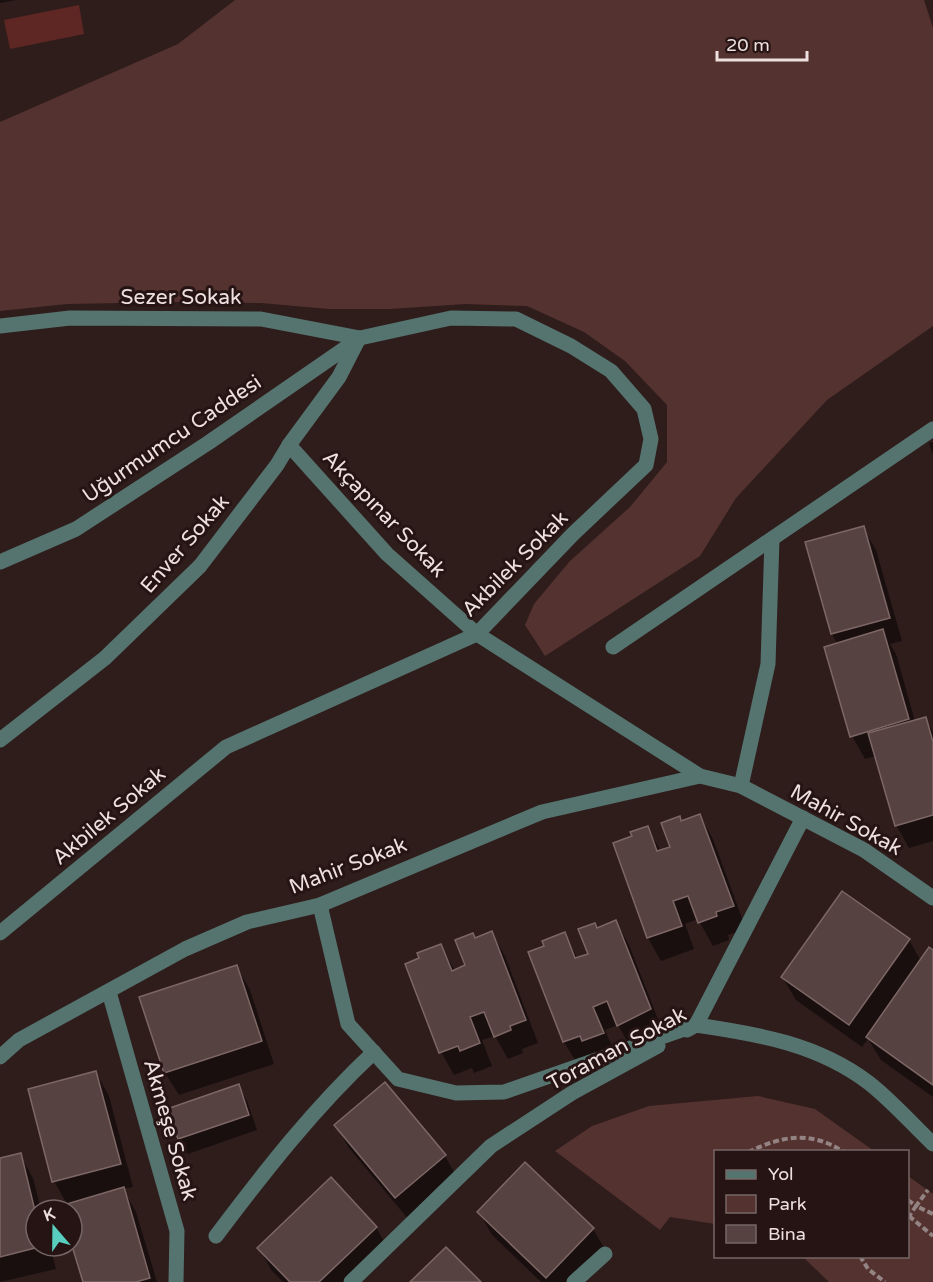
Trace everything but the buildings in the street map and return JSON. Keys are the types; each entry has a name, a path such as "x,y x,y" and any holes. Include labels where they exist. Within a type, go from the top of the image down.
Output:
{"street":[{"name":"Sezer Sokak","path":"0,326 70,318 261,319 360,338"},
{"name":"Akbilek Sokak","path":"0,933 226,747 477,634 573,534 646,465 651,439 644,409 611,371 571,346 516,319 451,318 360,338"},
{"name":"Enver Sokak","path":"0,740 105,658 200,566 278,465 289,445 339,377 360,338"},
{"name":"Uğurmumcu Caddesi","path":"0,562 76,529 208,443 360,338"},
{"path":"613,647 933,429"},
{"name":"Akçapınar Sokak","path":"289,445 387,554 477,634"},
{"path":"741,786 768,664 772,539"},
{"name":"Mahir Sokak","path":"477,634 700,776 741,786 864,850 933,898"},
{"name":"Mahir Sokak","path":"0,1057 19,1040 184,949 247,922 320,905 542,812 700,776"},
{"path":"320,905 348,1024 398,1079 456,1093 504,1092 696,1025 802,818"},
{"name":"Akmeşe Sokak","path":"109,992 177,1231 176,1282"},
{"name":"Toraman Sokak","path":"351,1282 491,1146 572,1093 696,1025 763,1035 816,1052 869,1083 933,1144"},
{"path":"216,1236 287,1143 338,1086 374,1052"},
{"path":"574,1282 605,1254"}],"path":[{"path":"752,1150 778,1138 800,1137 830,1143 841,1150"},
{"path":"909,1216 928,1190"},
{"path":"909,1201 933,1214"},
{"path":"909,1218 933,1236"},
{"path":"861,1258 868,1269 885,1282"}],"green space":[{"path":"235,0 924,0 933,28 933,326 827,400 736,498 700,556 545,656 525,625 534,604 570,561 630,507 667,462 667,405 625,361 584,332 527,306 465,304 390,309 329,309 261,303 176,302 67,304 0,311 0,122 178,44"},
{"path":"758,1096 815,1109 873,1150 714,1150 714,1224 670,1217 660,1230 555,1151 592,1126 649,1106"},
{"path":"909,1177 933,1194 933,1282 829,1282 804,1258 909,1258"}],"shaded area":[{"path":"79,5 84,34 10,49 4,20"}]}
